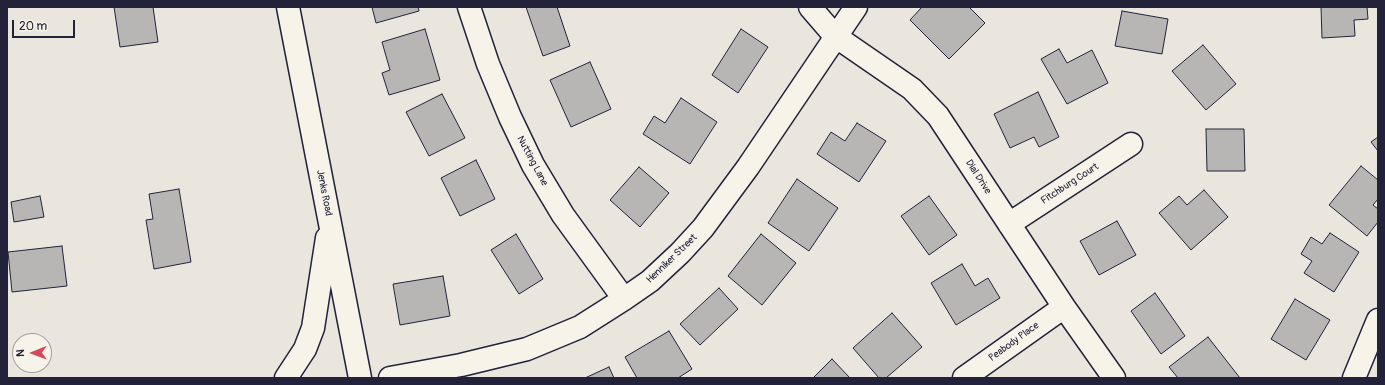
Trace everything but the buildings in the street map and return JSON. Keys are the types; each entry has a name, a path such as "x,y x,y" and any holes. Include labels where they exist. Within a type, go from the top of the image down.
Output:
{"street":[{"name":"Jenks Road","path":"288,7 360,378"},
{"name":"Nutting Lane","path":"469,7 488,64 510,117 533,165 563,215 624,299"},
{"name":"Dial Drive","path":"810,7 835,36 912,89 938,116 1064,307 1114,378"},
{"name":"Henniker Street","path":"390,378 461,365 527,349 580,327 624,299 655,276 680,253 703,228 748,167 856,7"},
{"name":"Fitchburg Court","path":"1009,224 1131,144"},
{"path":"286,378 304,349 313,328 329,221"},
{"name":"Peabody Place","path":"964,378 1064,307"},
{"path":"1354,378 1378,320"}]}
